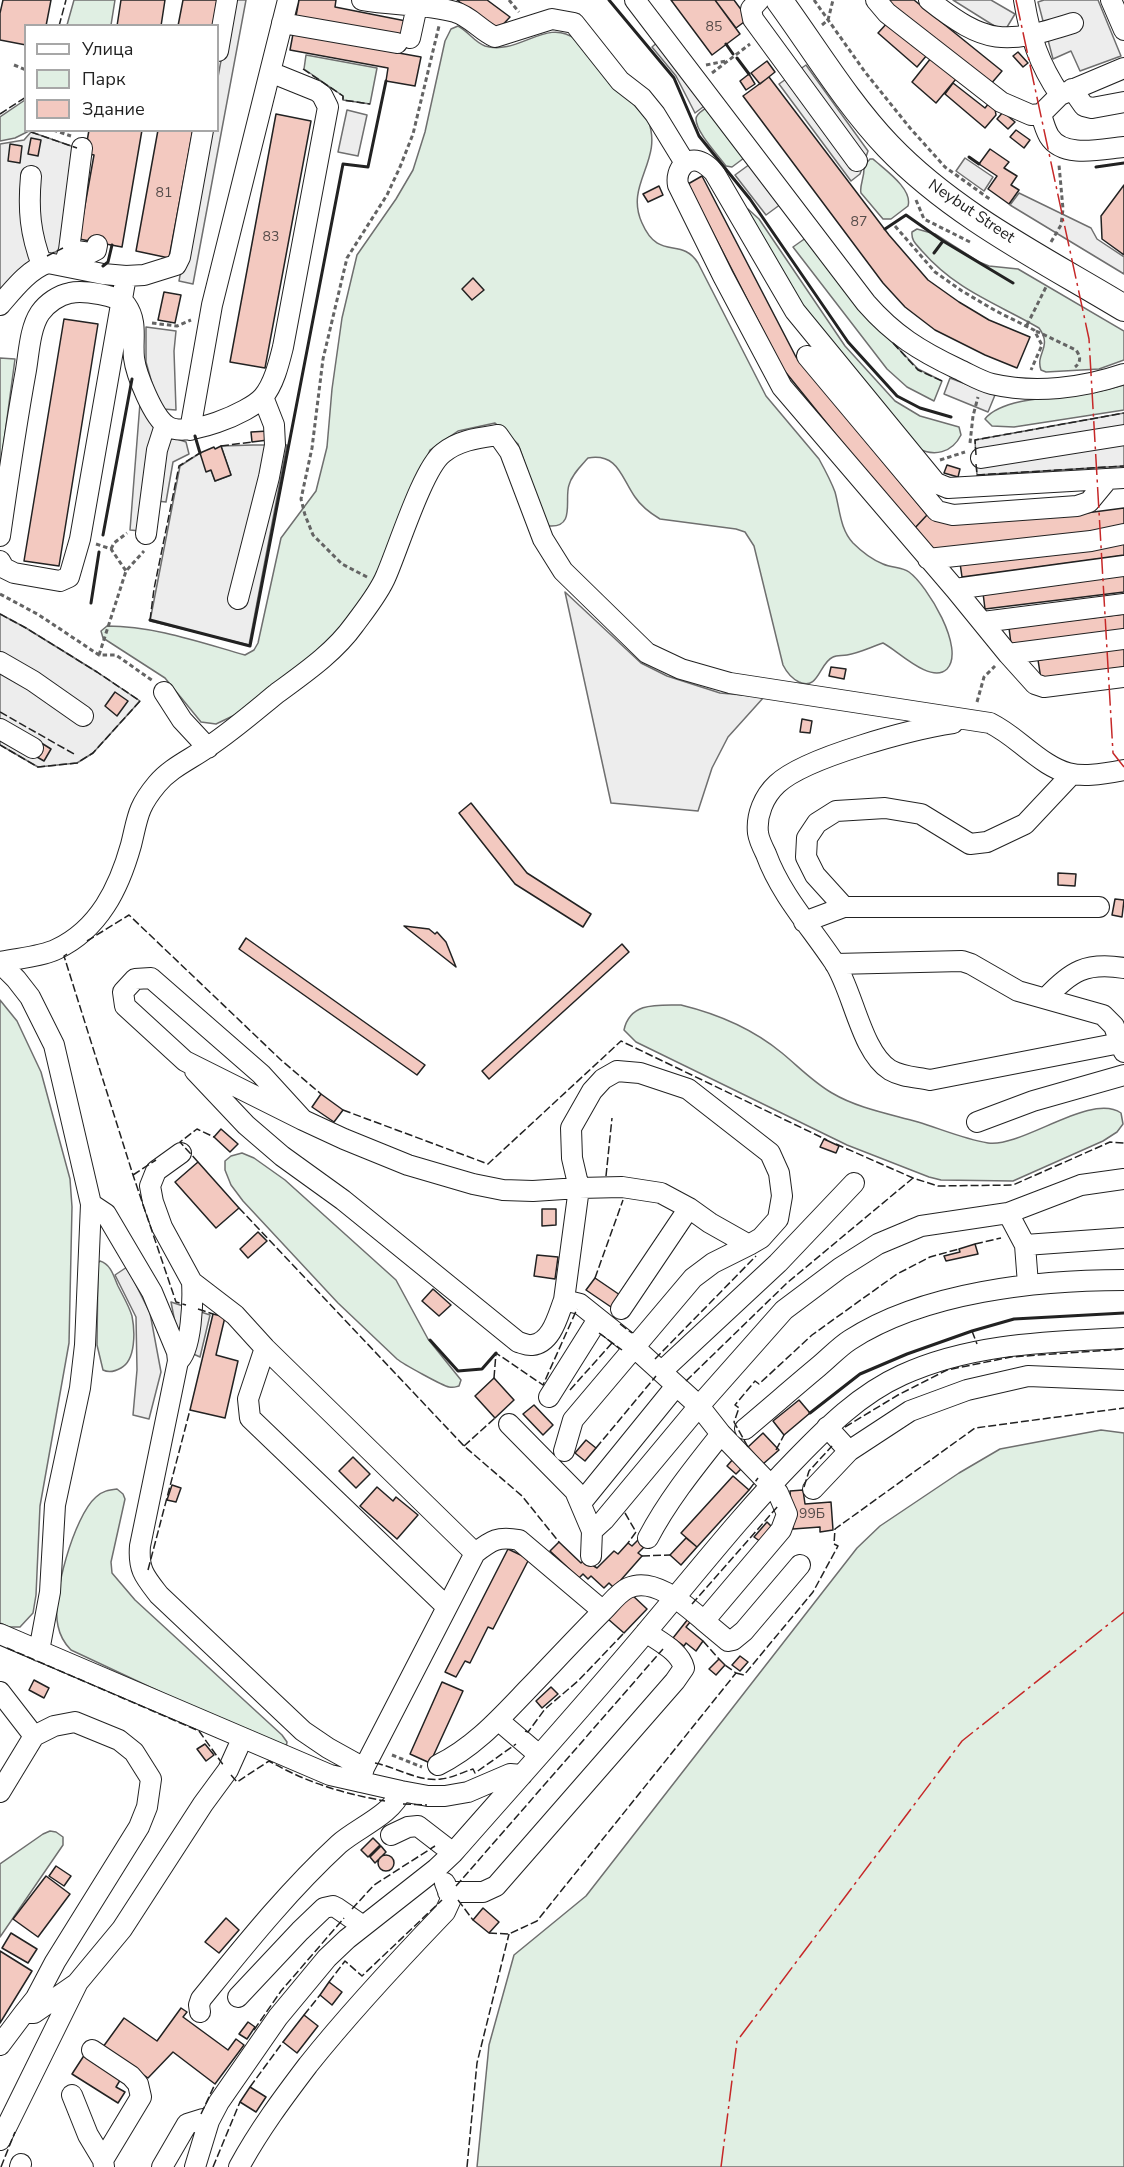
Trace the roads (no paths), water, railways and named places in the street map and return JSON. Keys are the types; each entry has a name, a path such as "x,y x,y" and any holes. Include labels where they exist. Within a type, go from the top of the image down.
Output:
{"main road":[{"name":"Neybut Street","path":"779,0 843,90 880,136 930,186 969,214 1124,308"}],"street":[{"path":"219,45 227,0"},
{"path":"190,430 212,305 288,0"},
{"path":"635,0 705,74 866,303 885,325 912,346 983,381 1023,388 1081,386 1124,374"},
{"path":"759,0 751,9 753,19 857,161"},
{"path":"876,0 887,13 1002,102 1031,115 1041,114 1066,92 1124,68"},
{"path":"928,0 974,32 1005,38 1031,36 1073,23"},
{"path":"1024,0 1031,36 1040,63 1066,92 1084,106 1092,108 1124,102"},
{"path":"1111,0 1124,30"},
{"path":"370,1 448,7 484,33 495,37 552,19 574,23 620,81 642,98 655,114 685,163"},
{"path":"282,23 403,41 417,6"},
{"path":"0,536 33,333 40,313 58,297 72,292 96,294 122,301 133,320 134,358 139,376 154,409 165,425 175,430 190,430 239,413 263,397 279,364 283,347 328,107 322,95 311,87 270,72"},
{"path":"1041,114 1049,136 1057,145 1071,150 1124,147"},
{"path":"67,257 103,274 126,276 144,275 176,265 180,257 203,132"},
{"path":"67,257 82,148"},
{"path":"1116,478 948,488 936,483 795,311 714,172 703,163 694,160 685,163 676,177 678,185 782,387 955,588 1008,654 1035,684 1044,687 1124,677"},
{"path":"32,176 28,207 42,265"},
{"path":"0,304 42,265 90,253 96,250 97,245"},
{"path":"0,561 4,568 14,573 60,581 69,577 80,539 126,276"},
{"path":"807,356 937,511 953,515 1077,506 1089,502 1116,478"},
{"path":"237,598 269,477 275,445 274,425 263,397"},
{"path":"146,534 157,450 165,425"},
{"path":"0,962 56,950 82,934 103,912 116,887 130,847 139,808 159,782 175,768 208,748 322,658 352,627 381,584 428,472 441,454 464,440 498,435 510,452 543,539 562,571 647,653 681,669 730,683 990,723 1002,729 1049,766 1072,774 1094,776 1124,770"},
{"path":"981,458 1124,435"},
{"path":"928,559 1091,541 1124,534"},
{"path":"955,588 1124,566"},
{"path":"983,622 1124,604"},
{"path":"1008,654 1124,639"},
{"path":"0,662 33,681 82,716"},
{"path":"164,692 182,720 208,748"},
{"path":"835,964 962,961 1018,991 1103,1015 1114,1026 1122,1047 930,1080 901,1075 879,1060 870,1047 835,964 804,922 772,870 758,833 760,809 778,782 841,753 932,726 970,721"},
{"path":"0,729 33,748"},
{"path":"844,907 815,875 806,857 807,838 817,823 836,811 885,808 921,814 970,844 987,842 1024,824 1072,774"},
{"path":"804,922 844,907 1099,907"},
{"path":"0,962 30,997 54,1045 91,1204 85,1345 80,1388 55,1505 50,1592 39,1651"},
{"path":"1046,998 1064,979 1082,970 1103,965 1124,968"},
{"path":"303,1120 261,1074 151,978 135,979 123,992 125,1006 185,1061 246,1125 282,1156 343,1200 518,1342 531,1346 544,1340 551,1331 564,1300 579,1188 572,1158 571,1128 592,1091 603,1079 617,1071 640,1073 688,1089 770,1153 779,1173 782,1196 778,1219 761,1238 713,1263 693,1278 573,1420 564,1451"},
{"path":"185,1061 303,1120 408,1166 502,1190 622,1187 661,1193 749,1245"},
{"path":"977,1122 1034,1101 1124,1075"},
{"path":"181,1153 156,1172 150,1186 162,1227 192,1282 235,1315 265,1348 475,1553"},
{"path":"592,1531 604,1520 699,1406 784,1310 840,1269 878,1244 921,1226 1008,1213 1082,1185 1124,1179"},
{"path":"662,1371 778,1263 854,1183"},
{"path":"91,1204 106,1214 152,1292 173,1341 178,1361 138,1561 159,1595 303,1731 362,1775 402,1791 428,1796 468,1792 510,1774 522,1775"},
{"path":"621,1309 689,1208"},
{"path":"1008,1213 1025,1245 1028,1284"},
{"path":"1025,1245 1124,1238"},
{"path":"746,1429 849,1340 900,1314 957,1298 1028,1284 1124,1280"},
{"path":"178,1361 182,1359 185,1351 193,1307 192,1282"},
{"path":"564,1300 580,1304 662,1371 699,1406 721,1434 771,1484 785,1508 787,1514 781,1530 704,1621"},
{"path":"549,1397 598,1319"},
{"path":"195,2167 209,2121 219,2102 278,2017 327,1958 453,1853 646,1632 771,1484 827,1427 861,1398 900,1376 956,1355 993,1347 1124,1338"},
{"path":"265,1348 248,1399 250,1418 447,1607"},
{"path":"813,1489 849,1451 910,1412 967,1390 1028,1377 1124,1380"},
{"path":"581,1503 676,1386"},
{"path":"509,1424 562,1476 574,1491 592,1531 591,1556"},
{"path":"827,1427 849,1451"},
{"path":"648,1538 662,1511 678,1488 721,1434"},
{"path":"362,1775 475,1553 491,1541 505,1537 519,1540 603,1611"},
{"path":"429,1766 451,1759 475,1742 627,1588 644,1584 674,1598 728,1641 733,1640 744,1631 800,1565"},
{"path":"448,1893 483,1892 496,1887 675,1682 684,1668 682,1660 646,1632"},
{"path":"0,1634 330,1775 362,1775"},
{"path":"0,1692 34,1736"},
{"path":"498,1720 539,1755"},
{"path":"0,1792 34,1736 54,1726 75,1722 119,1740 134,1752 152,1779 147,1807 139,1827 55,1962 36,1998 0,2044"},
{"path":"0,2140 78,1982 122,1929 203,1804 228,1770 242,1739"},
{"path":"200,2012 201,1999 304,1876 344,1840 396,1804 402,1791"},
{"path":"391,1835 397,1831 418,1826 453,1853"},
{"path":"239,2167 268,2117 341,2024 378,1980 445,1912 451,1899 446,1884 436,1869"},
{"path":"238,1996 324,1908 338,1908 363,1926"},
{"path":"24,2013 34,2013 78,1982"},
{"path":"92,2050 131,2076 138,2084 141,2097 103,2163"},
{"path":"72,2095 88,2135 103,2163"},
{"path":"162,2167 187,2124 203,2119 209,2121"}]}
